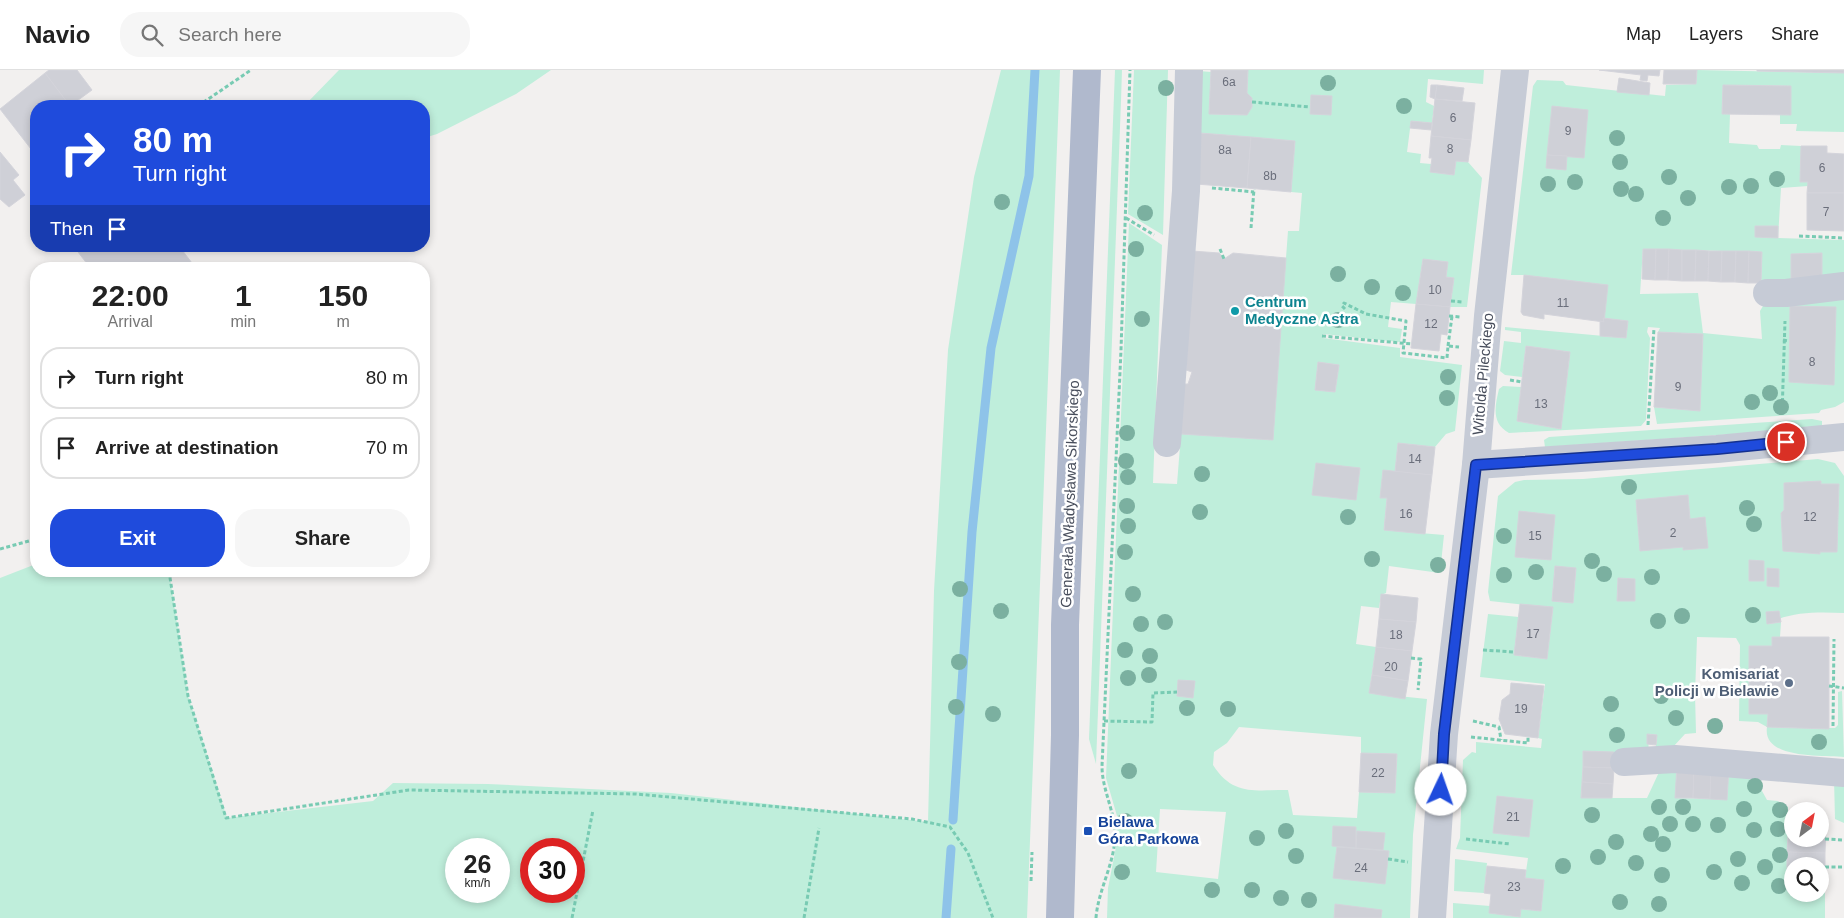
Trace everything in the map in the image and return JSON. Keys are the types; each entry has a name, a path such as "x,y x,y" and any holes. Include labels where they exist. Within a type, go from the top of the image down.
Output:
{"main road":[{"name":"Generała Władysława Sikorskiego","path":"1060,918 1065,735 1065,625 1087,70"}],"street":[{"path":"1167,443 1186,191 1189,70"},
{"name":"Witolda Pileckiego","path":"1432,918 1444,734 1476,465 1488,316 1515,70"},
{"path":"1776,293 1844,286"},
{"path":"1476,465 1717,449 1844,437"},
{"path":"1624,762 1675,759 1844,773"}],"path":[{"path":"207,100 251,70"},
{"path":"1096,918 1097,902 1110,864 1115,837 1113,812 1102,777 1126,218 1130,70"},
{"path":"1252,102 1310,107"},
{"path":"1208,188 1254,191 1251,228"},
{"path":"1126,218 1156,236"},
{"path":"1799,236 1844,238"},
{"path":"1220,248 1224,259"},
{"path":"1776,293 1783,340 1782,419"},
{"path":"1451,301 1459,301"},
{"path":"1345,309 1342,306 1344,303 1366,314 1406,321 1403,353 1447,358 1452,316"},
{"path":"1648,428 1654,367 1654,328"},
{"path":"1322,336 1412,344"},
{"path":"1783,340 1789,341"},
{"path":"1448,346 1463,348"},
{"path":"0,549 30,542"},
{"path":"170,577 188,696 226,818 409,790 636,794 912,819 950,828 968,853 993,918"},
{"path":"1832,726 1831,686 1834,639"},
{"path":"1480,649 1514,652"},
{"path":"1411,658 1421,659 1418,690"},
{"path":"1831,686 1844,688"},
{"path":"1104,721 1152,722 1153,693 1177,692"},
{"path":"1473,721 1499,727 1501,740"},
{"path":"1471,737 1528,743 1528,737"},
{"path":"572,918 593,810"},
{"path":"804,918 819,828"},
{"path":"1460,838 1510,844"},
{"path":"1829,839 1844,840"},
{"path":"1388,859 1406,862"},
{"path":"1829,867 1844,867"}],"green space":[{"path":"339,70 551,70 516,94 430,136 430,100 310,100"},
{"path":"1001,70 1060,70 1027,918 0,918 0,578 30,566 30,577 170,577 188,696 227,818 373,801 393,783 488,784 671,793 928,822 934,591 948,350 974,177"},
{"path":"1115,70 1122,70 1096,764 1089,739"},
{"path":"1134,70 1168,70 1163,235 1128,214"},
{"path":"1248,70 1484,70 1483,84 1428,79 1426,102 1434,106 1432,123 1411,121 1407,152 1421,154 1420,163 1431,164 1431,172 1454,175 1456,161 1468,162 1482,178 1467,307 1450,307 1454,278 1446,277 1448,262 1423,259 1416,304 1391,302 1388,327 1402,329 1400,342 1323,334 1323,338 1400,348 1400,357 1462,365 1455,431 1446,434 1435,447 1398,443 1395,472 1381,498 1387,498 1384,530 1444,535 1440,573 1389,566 1386,593 1381,595 1379,608 1361,606 1356,644 1376,647 1369,693 1427,699 1413,835 1410,918 1107,918 1108,888 1116,847 1117,816 1106,778 1129,223 1162,245 1153,483 1177,484 1181,434 1286,258 1288,231 1299,231 1302,193 1291,192 1295,141 1200,133 1199,71 1211,72 1209,114 1246,115 1252,107 1252,98 1247,93","holes":["1318,362 1339,365 1335,392 1315,390","1239,727 1361,737 1361,753 1397,754 1395,793 1359,792 1357,818 1293,815 1288,790 1245,789 1228,782 1221,775 1213,765 1214,752 1227,743","1160,809 1226,812 1218,879 1156,872"]},
{"path":"1697,70 1844,73 1844,132 1796,131 1797,124 1780,124 1780,114 1791,114 1791,86 1723,85 1722,113 1730,114 1729,143 1757,145 1759,149 1780,149 1781,145 1801,146 1801,181 1808,182 1808,186 1781,188 1778,238 1844,240 1844,279 1822,282 1822,253 1791,254 1791,282 1761,283 1762,252 1643,249 1640,294 1698,293 1703,333 1762,339 1760,311 1766,301 1844,294 1844,402 1835,407 1821,410 1819,413 1657,424 1654,407 1700,411 1703,334 1658,332 1660,328 1648,327 1647,332 1650,338 1646,420 1641,426 1509,433 1499,424 1496,414 1499,389 1503,386 1521,387 1517,421 1561,429 1570,352 1526,346 1522,377 1505,375 1500,371 1504,341 1521,343 1521,332 1505,330 1505,327 1626,338 1628,321 1603,318 1524,275 1511,275 1533,86 1537,80 1563,81 1566,85 1665,96 1666,85 1696,84"},
{"path":"1812,419 1822,421 1822,425 1819,428 1545,447 1544,440 1549,437"},
{"path":"1818,459 1835,463 1844,476 1844,613 1805,613 1786,617 1768,624 1781,622 1780,637 1772,637 1772,646 1749,647 1749,669 1754,670 1754,672 1749,714 1768,714 1767,727 1758,722 1739,721 1740,645 1736,638 1697,637 1696,733 1685,734 1673,747 1655,756 1657,735 1648,734 1649,757 1584,751 1581,798 1647,798 1660,770 1676,769 1676,798 1727,799 1729,767 1751,771 1767,800 1778,801 1784,805 1784,848 1787,848 1787,857 1784,857 1784,902 1825,902 1825,918 1453,918 1453,903 1490,906 1490,913 1520,917 1521,909 1541,911 1544,880 1525,878 1528,858 1456,849 1460,838 1463,760 1472,752 1476,753 1476,742 1541,748 1542,739 1538,738 1545,684 1480,677 1488,614 1519,617 1514,655 1547,659 1553,608 1490,601 1488,592 1498,496 1515,482 1524,480 1583,479","holes":["1555,566 1576,569 1573,603 1552,601","1618,578 1635,579 1635,601 1617,601"]},
{"path":"1842,691 1844,757 1796,754 1774,745 1768,738 1767,727 1835,728 1838,725 1838,692"},
{"path":"1834,779 1844,780 1844,823 1835,819"},
{"path":"1455,859 1487,863 1484,893 1454,891"}],"building":[{"path":"49,70 77,70 92,90 78,100 65,100 45,73"},
{"path":"1211,70 1248,70 1247,93 1252,98 1252,107 1247,115 1209,114"},
{"path":"1599,70 1660,70 1659,76 1648,75 1647,81 1640,80 1641,75"},
{"path":"1664,70 1697,70 1696,84 1663,84"},
{"path":"1844,70 1844,73 1757,71"},
{"path":"45,73 65,100 30,100 30,148 0,109"},
{"path":"1619,78 1650,83 1649,95 1617,92"},
{"path":"1431,85 1437,85 1435,99 1430,97"},
{"path":"1437,85 1464,88 1462,101 1435,99"},
{"path":"1723,85 1791,86 1791,115 1722,114"},
{"path":"1311,95 1332,96 1331,115 1310,114"},
{"path":"1435,99 1475,103 1471,140 1431,136"},
{"path":"1552,106 1588,110 1584,158 1547,155"},
{"path":"1411,121 1432,123 1431,130 1410,128"},
{"path":"1200,133 1251,137 1247,188 1196,184"},
{"path":"1431,136 1471,140 1468,162 1456,161 1454,175 1430,172 1432,158 1429,158"},
{"path":"1251,137 1295,141 1291,192 1247,188"},
{"path":"1801,146 1827,146 1827,153 1844,154 1844,193 1807,193 1808,182 1800,182"},
{"path":"0,152 19,175 13,180 25,195 9,207 0,199"},
{"path":"1547,155 1567,156 1566,170 1546,168"},
{"path":"1807,193 1844,193 1844,231 1807,230"},
{"path":"1755,226 1778,226 1778,238 1755,237"},
{"path":"1643,249 1656,249 1655,280 1642,279"},
{"path":"1656,249 1669,249 1668,280 1655,280"},
{"path":"1669,249 1682,250 1682,281 1668,280"},
{"path":"1682,250 1696,250 1695,281 1682,281"},
{"path":"1696,250 1709,251 1708,281 1695,281"},
{"name":"Centrum Medyczne Astra","path":"1192,251 1219,253 1224,259 1233,253 1286,258 1273,440 1181,434 1184,384 1188,384 1192,372 1186,370"},
{"path":"1709,251 1722,251 1721,282 1708,281"},
{"path":"1722,251 1736,251 1735,282 1721,282"},
{"path":"1736,251 1749,251 1748,283 1735,282"},
{"path":"1749,251 1762,252 1761,283 1748,283"},
{"path":"78,252 184,252 191,262 86,262"},
{"path":"1822,253 1822,282 1791,282 1791,254"},
{"path":"1423,259 1448,262 1446,277 1454,278 1450,307 1416,304"},
{"path":"1524,275 1608,285 1604,322 1544,314 1544,319 1523,315 1521,312"},
{"path":"1416,304 1450,307 1447,335 1441,334 1439,351 1411,348"},
{"path":"1790,306 1836,307 1834,385 1789,382"},
{"path":"1603,318 1628,321 1626,338 1600,336 1600,321 1604,322"},
{"path":"1658,332 1703,334 1700,411 1654,407"},
{"path":"1526,346 1570,352 1561,429 1517,421"},
{"path":"1318,362 1339,365 1335,392 1315,390"},
{"path":"1398,443 1435,447 1432,475 1395,472"},
{"path":"1316,463 1360,468 1356,500 1312,495"},
{"path":"1383,470 1432,475 1425,534 1384,530 1387,498 1380,498"},
{"path":"1821,481 1821,484 1839,484 1837,552 1820,552 1820,554 1783,551 1781,513 1784,510 1784,483"},
{"path":"1688,495 1690,519 1705,517 1708,548 1683,550 1683,547 1640,551 1636,500"},
{"path":"1519,511 1555,515 1551,560 1515,557"},
{"path":"1749,560 1764,561 1764,581 1749,581"},
{"path":"1555,566 1576,568 1573,603 1552,601"},
{"path":"1767,568 1779,569 1779,587 1767,586"},
{"path":"1618,578 1635,579 1635,601 1617,601"},
{"path":"1381,594 1418,598 1416,622 1379,619"},
{"path":"1520,604 1553,607 1547,659 1514,655"},
{"path":"1779,611 1781,622 1767,624 1766,612"},
{"path":"1379,619 1416,622 1412,651 1376,647"},
{"name":"Komisariat Policji w Bielawie","path":"1772,637 1829,637 1829,729 1767,727 1768,714 1749,714 1749,677 1754,675 1754,670 1749,670 1749,646 1772,646"},
{"path":"1376,647 1412,651 1408,681 1372,675"},
{"path":"1372,675 1408,681 1405,699 1369,693"},
{"path":"1178,680 1195,681 1193,698 1177,696"},
{"path":"1511,683 1544,686 1538,738 1505,734 1499,719 1502,700 1510,694"},
{"path":"1647,734 1657,735 1656,745 1647,744"},
{"path":"1583,751 1614,752 1614,768 1583,767"},
{"path":"1361,753 1397,754 1395,793 1359,792"},
{"path":"1677,765 1694,766 1693,798 1675,798"},
{"path":"1694,766 1711,766 1710,799 1693,798"},
{"path":"1711,766 1729,767 1727,800 1710,799"},
{"path":"1583,767 1614,768 1613,784 1582,782"},
{"path":"1582,782 1613,784 1612,798 1581,798"},
{"path":"1497,796 1533,800 1529,837 1493,833"},
{"path":"1333,826 1356,827 1356,848 1332,846"},
{"path":"1357,831 1385,833 1383,850 1356,848"},
{"path":"1337,847 1389,851 1385,884 1333,878"},
{"path":"1787,848 1825,848 1825,853 1787,852"},
{"path":"1787,852 1825,853 1825,857 1787,857"},
{"path":"1487,866 1526,870 1525,878 1544,880 1541,911 1521,909 1520,917 1489,913 1491,894 1484,893"},
{"path":"1335,904 1382,910 1381,918 1334,918"}],"waterway":[{"path":"953,820 972,532 991,348 1029,176 1035,70"},
{"path":"946,918 951,849"}],"place":[{"name":"Centrum Medyczne Astra","path":"1235,311"},
{"name":"Komisariat Policji w Bielawie","path":"1789,683"},
{"name":"Bielawa Góra Parkowa","path":"1088,831"}],"route":[{"path":"1441,790 1444,734 1476,465 1717,449 1786,442"}]}
